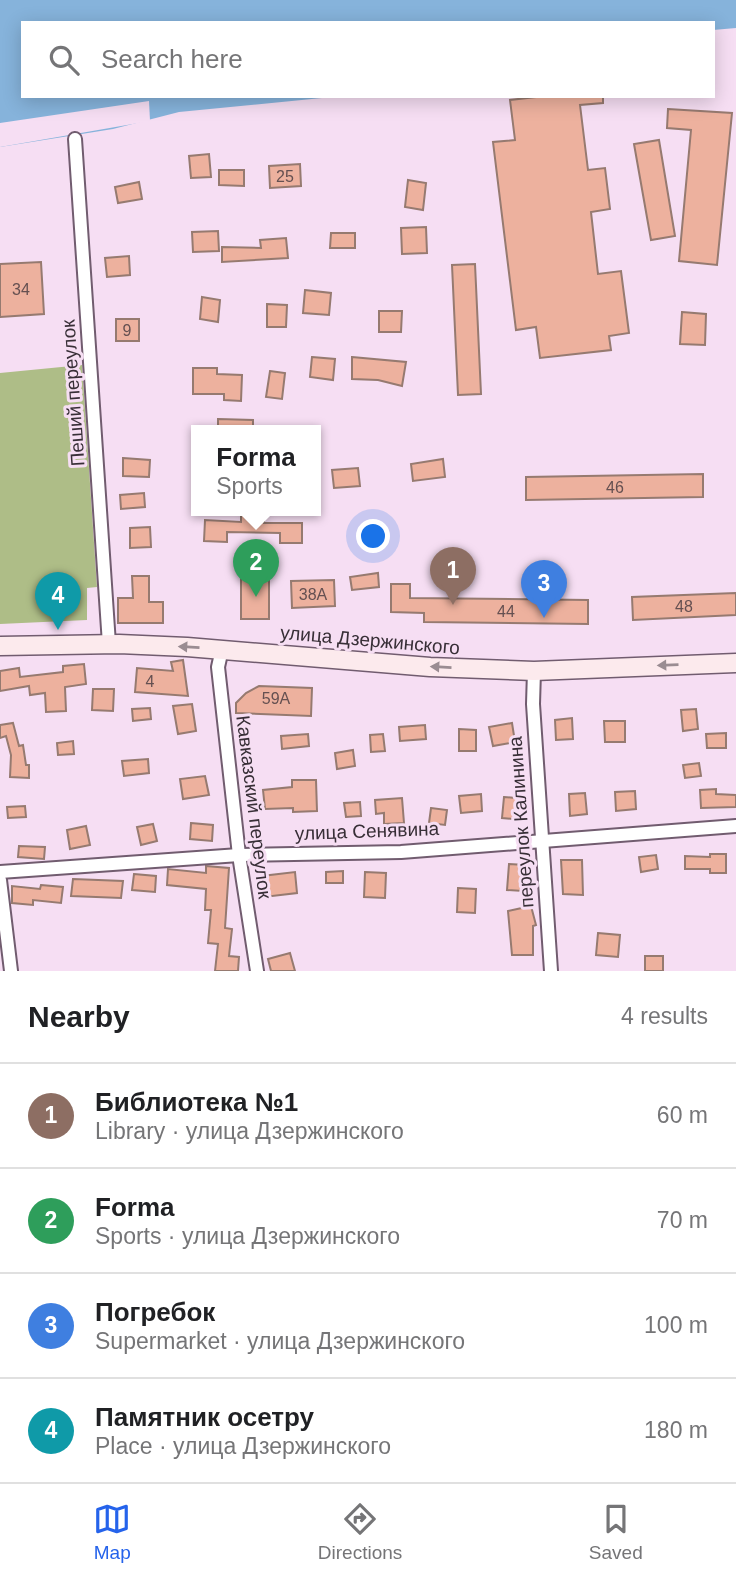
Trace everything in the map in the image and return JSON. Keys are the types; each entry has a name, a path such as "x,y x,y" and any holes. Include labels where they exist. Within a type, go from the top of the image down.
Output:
{"main road":[{"name":"улица Дзержинского","path":"0,646 109,644 222,649 430,667 534,671 736,663"}],"street":[{"name":"Пеший переулок","path":"75,139 109,644"},
{"name":"Кавказский переулок","path":"222,649 218,667 239,855 257,971"},
{"name":"переулок Калинина","path":"534,671 533,704 551,971"},
{"name":"улица Сенявина","path":"0,872 239,855 401,852 542,838 736,826"},
{"path":"0,880 11,971"}],"green space":[{"path":"82,365 97,587 87,588 87,620 0,624 0,373"}],"water":[{"path":"0,0 736,0 736,28 715,30 715,21 21,21 21,98 322,98 179,112 113,129 0,147"}],"pier":[{"path":"149,101 150,121 0,147 0,123"}],"building":[{"path":"603,98 603,103 580,105 588,170 605,168 610,209 591,212 598,274 621,271 629,333 609,336 611,350 540,358 536,327 516,330 493,142 515,140 510,100"},
{"path":"668,109 732,113 717,265 679,261 691,130 667,128"},
{"path":"659,140 675,236 651,240 634,144"},
{"path":"209,154 211,177 191,178 189,156"},
{"path":"300,164 301,186 270,188 269,166"},
{"path":"219,170 244,170 244,186 219,185"},
{"path":"408,180 426,183 423,210 405,207"},
{"path":"139,182 142,199 118,203 115,187"},
{"path":"426,227 427,253 402,254 401,228"},
{"path":"218,231 219,251 193,252 192,232"},
{"path":"331,233 355,233 355,248 330,248"},
{"path":"286,238 288,258 222,262 222,247 261,248 260,240"},
{"path":"129,256 130,275 107,277 105,258"},
{"path":"41,262 44,314 0,317 0,264"},
{"path":"475,264 481,394 458,395 452,265"},
{"path":"305,290 331,293 329,315 303,313"},
{"path":"202,297 220,300 218,322 200,319"},
{"path":"267,304 287,305 286,327 267,327"},
{"path":"379,311 402,311 401,332 379,332"},
{"path":"682,312 706,314 705,345 680,344"},
{"path":"116,319 139,319 139,341 116,341"},
{"path":"312,357 335,359 333,380 310,377"},
{"path":"352,357 406,362 402,386 378,380 352,379"},
{"path":"193,368 217,368 217,374 242,375 241,401 224,400 224,394 193,394"},
{"path":"270,371 285,373 282,399 266,397"},
{"path":"218,419 253,420 253,425 218,425"},
{"path":"123,458 150,460 149,477 123,476"},
{"path":"443,459 445,477 413,481 411,464"},
{"path":"358,468 360,486 334,488 332,470"},
{"path":"703,474 703,497 526,500 526,477"},
{"path":"144,493 145,507 121,509 120,495"},
{"path":"241,516 264,516 264,523 302,523 302,543 280,543 280,533 227,532 227,542 204,541 205,520 241,522"},
{"path":"150,527 151,547 130,548 130,528"},
{"path":"241,569 269,569 269,619 241,619"},
{"path":"378,573 379,587 352,590 350,577"},
{"path":"132,576 149,576 149,602 163,602 163,623 118,623 118,598 133,598"},
{"path":"334,580 335,606 292,608 291,581"},
{"path":"391,584 410,584 410,598 588,600 588,624 424,622 424,613 391,612"},
{"path":"736,593 736,615 633,620 632,597"},
{"path":"183,660 188,696 135,692 137,668 173,671 171,662"},
{"path":"84,664 86,684 65,687 66,711 46,712 45,693 30,695 29,686 0,691 0,671 19,668 20,677 63,672 63,666"},
{"path":"259,686 312,688 311,716 236,713 236,703"},
{"path":"93,689 114,689 113,711 92,710"},
{"path":"192,704 196,731 178,734 173,706"},
{"path":"150,708 151,719 133,721 132,709"},
{"path":"696,709 698,729 683,731 681,710"},
{"path":"572,718 573,739 556,740 555,720"},
{"path":"604,721 625,721 625,742 605,742"},
{"path":"13,723 19,746 23,745 26,765 29,765 29,778 10,777 11,755 6,736 0,738 0,725"},
{"path":"512,723 515,742 493,746 489,727"},
{"path":"425,725 426,739 400,741 399,727"},
{"path":"459,729 476,730 476,751 459,751"},
{"path":"726,733 726,748 707,748 706,734"},
{"path":"308,734 309,746 282,749 281,736"},
{"path":"383,734 385,751 371,752 370,735"},
{"path":"73,741 74,754 58,755 57,743"},
{"path":"353,750 355,766 337,769 335,753"},
{"path":"148,759 149,773 124,776 122,761"},
{"path":"699,763 701,776 685,778 683,765"},
{"path":"205,776 209,795 183,799 180,779"},
{"path":"292,780 316,780 317,811 265,809 263,790 292,787"},
{"path":"716,789 716,794 736,795 736,807 701,808 700,790"},
{"path":"635,791 636,809 616,811 615,792"},
{"path":"585,793 587,814 570,816 569,794"},
{"path":"481,794 482,811 461,813 459,796"},
{"path":"504,797 526,799 523,820 502,818"},
{"path":"402,798 404,823 384,824 384,813 376,814 375,800"},
{"path":"360,802 361,816 346,817 344,803"},
{"path":"25,806 26,817 8,818 7,807"},
{"path":"431,808 447,810 445,825 429,823"},
{"path":"191,823 213,825 212,841 190,839"},
{"path":"153,824 157,841 141,845 137,827"},
{"path":"86,826 90,845 70,849 67,830"},
{"path":"19,846 45,847 44,859 18,857"},
{"path":"710,854 726,854 726,873 710,873 710,869 685,869 685,856 710,857"},
{"path":"656,855 658,869 641,872 639,857"},
{"path":"561,860 582,860 583,895 563,894"},
{"path":"509,864 525,865 523,891 507,890"},
{"path":"206,866 229,868 225,928 232,929 229,956 239,957 238,971 215,971 218,944 208,943 211,910 205,910 206,889 167,885 168,869 206,873"},
{"path":"343,871 343,883 326,883 326,872"},
{"path":"295,872 297,893 264,897 262,876"},
{"path":"365,872 386,873 385,898 364,897"},
{"path":"134,874 156,876 155,892 132,890"},
{"path":"73,879 123,881 121,898 71,896"},
{"path":"41,885 63,887 61,903 33,900 33,905 12,903 12,886 40,889"},
{"path":"458,888 476,889 475,913 457,912"},
{"path":"531,906 536,925 533,926 533,955 512,955 508,911"},
{"path":"598,933 620,935 618,957 596,955"},
{"path":"290,953 295,971 271,971 268,959"},
{"path":"645,956 663,956 663,971 645,971"}],"place":[{"name":"Forma","path":"256,597"},
{"name":"Библиотека №1","path":"453,605"},
{"name":"Погребок","path":"544,618"},
{"name":"Памятник осетру","path":"58,630"}]}
